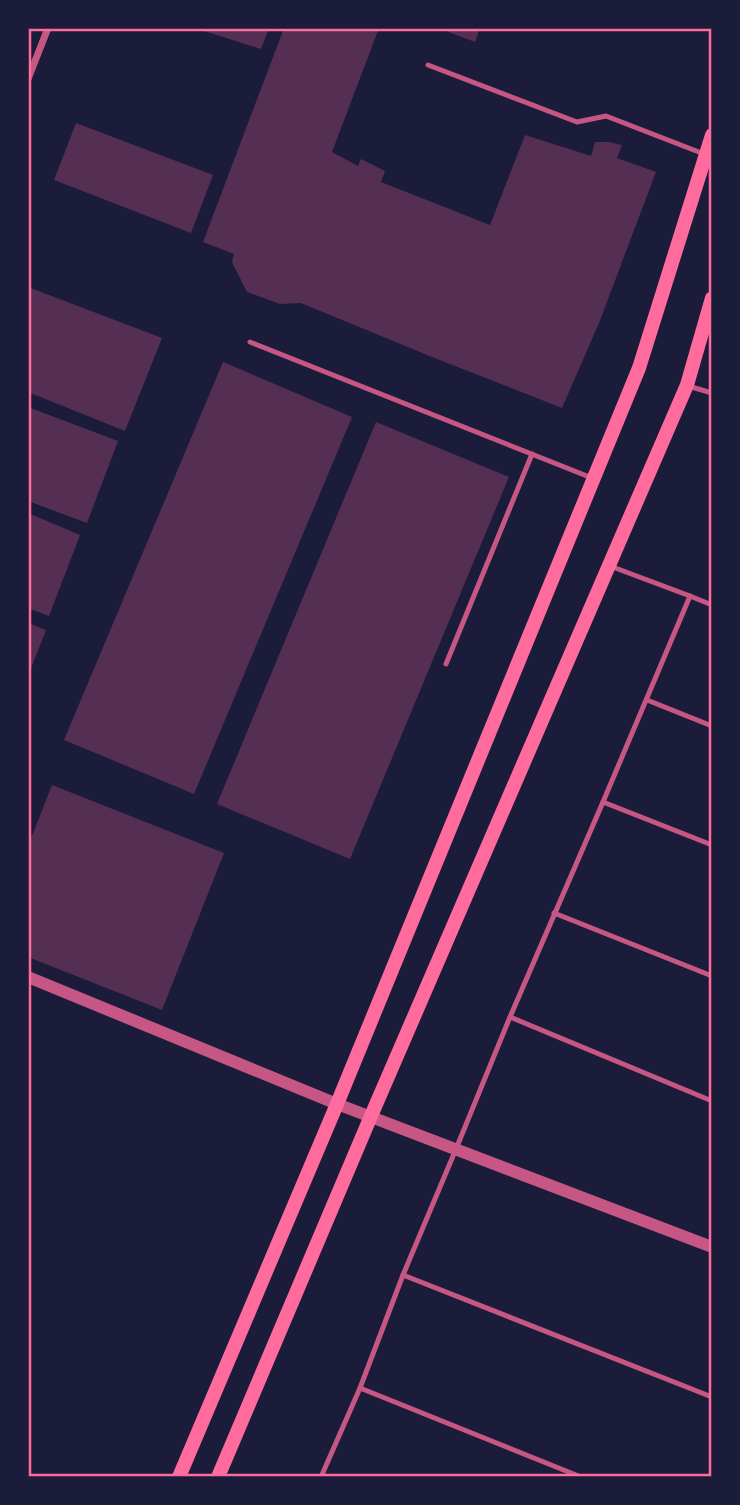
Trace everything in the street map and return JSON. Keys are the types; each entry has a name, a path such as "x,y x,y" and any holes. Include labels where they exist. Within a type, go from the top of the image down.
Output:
{"main road":[{"path":"179,1477 337,1104 639,368 712,135"},
{"path":"218,1477 687,385 712,298"}],"street":[{"path":"28,79 48,28"},
{"path":"28,977 337,1104 712,1247"}],"lane":[{"path":"428,65 577,122 606,116 706,155"},
{"path":"250,342 594,479"},
{"path":"687,385 712,393"},
{"path":"446,663 532,454"},
{"path":"608,565 712,605"},
{"path":"321,1477 360,1388 402,1275 510,1017 690,596"},
{"path":"647,700 712,726"},
{"path":"603,802 712,845"},
{"path":"554,913 712,976"},
{"path":"510,1017 712,1101"},
{"path":"402,1275 712,1397"},
{"path":"360,1388 581,1477"}],"building":[{"path":"195,28 269,28 261,49"},
{"path":"284,28 379,28 332,152 358,166 361,159 385,171 381,182 490,225 525,135 591,156 595,142 622,145 617,158 656,172 599,323 562,408 301,303 280,304 247,292 232,262 234,254 203,242"},
{"path":"438,28 480,28 475,42"},
{"path":"76,123 213,175 191,233 54,180"},
{"path":"28,287 162,338 125,431 28,392"},
{"path":"223,362 352,417 194,794 64,740"},
{"path":"28,407 118,441 87,523 28,501"},
{"path":"376,422 509,477 350,859 217,804"},
{"path":"28,513 80,535 49,616 28,608"},
{"path":"28,623 46,630 28,676"},
{"path":"52,785 224,853 162,1010 28,957 28,846"}]}
